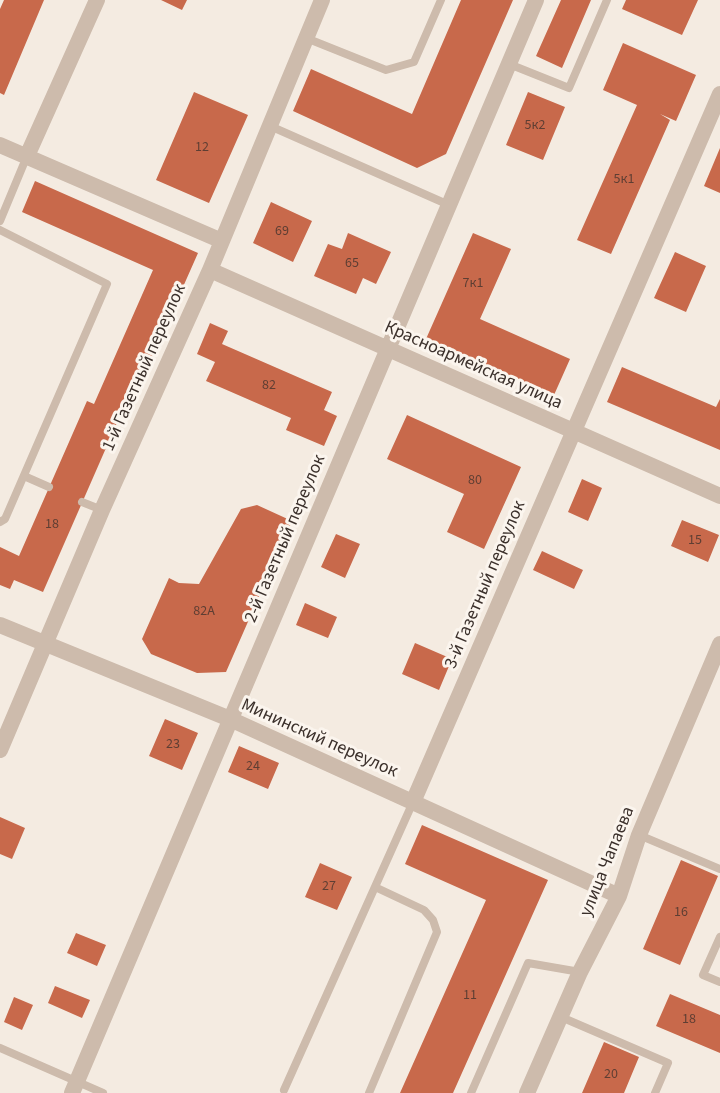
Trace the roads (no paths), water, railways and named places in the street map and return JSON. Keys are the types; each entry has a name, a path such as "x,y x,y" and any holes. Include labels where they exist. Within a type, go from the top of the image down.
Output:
{"street":[{"path":"27,156 97,0"},
{"name":"1-й Газетный переулок","path":"0,750 47,645 102,510 210,270 322,0"},
{"name":"2-й Газетный переулок","path":"74,1088 536,0"},
{"name":"3-й Газетный переулок","path":"413,802 720,94"},
{"path":"0,145 222,241"},
{"name":"Красноармейская улица","path":"210,270 720,496"},
{"name":"Мининский переулок","path":"0,625 230,719 619,896"},
{"name":"улица Чапаева","path":"527,1093 580,972 619,896 639,835 720,644"}],"lane":[{"path":"306,38 386,70 414,62 441,0"},
{"path":"509,64 569,88 607,0"},
{"path":"270,126 449,205"},
{"path":"0,221 27,156"},
{"path":"0,230 107,284 5,519 0,522"},
{"path":"24,476 49,487"},
{"path":"82,502 102,510"},
{"name":"3-й Газетный переулок","path":"284,1090 413,802"},
{"path":"639,835 720,869"},
{"path":"369,1093 437,932 433,920 424,910 375,887"},
{"path":"720,937 704,975 720,982"},
{"path":"471,1093 528,963 580,972"},
{"path":"561,1017 668,1063 655,1093"},
{"path":"0,1048 74,1088 103,1093"}]}
